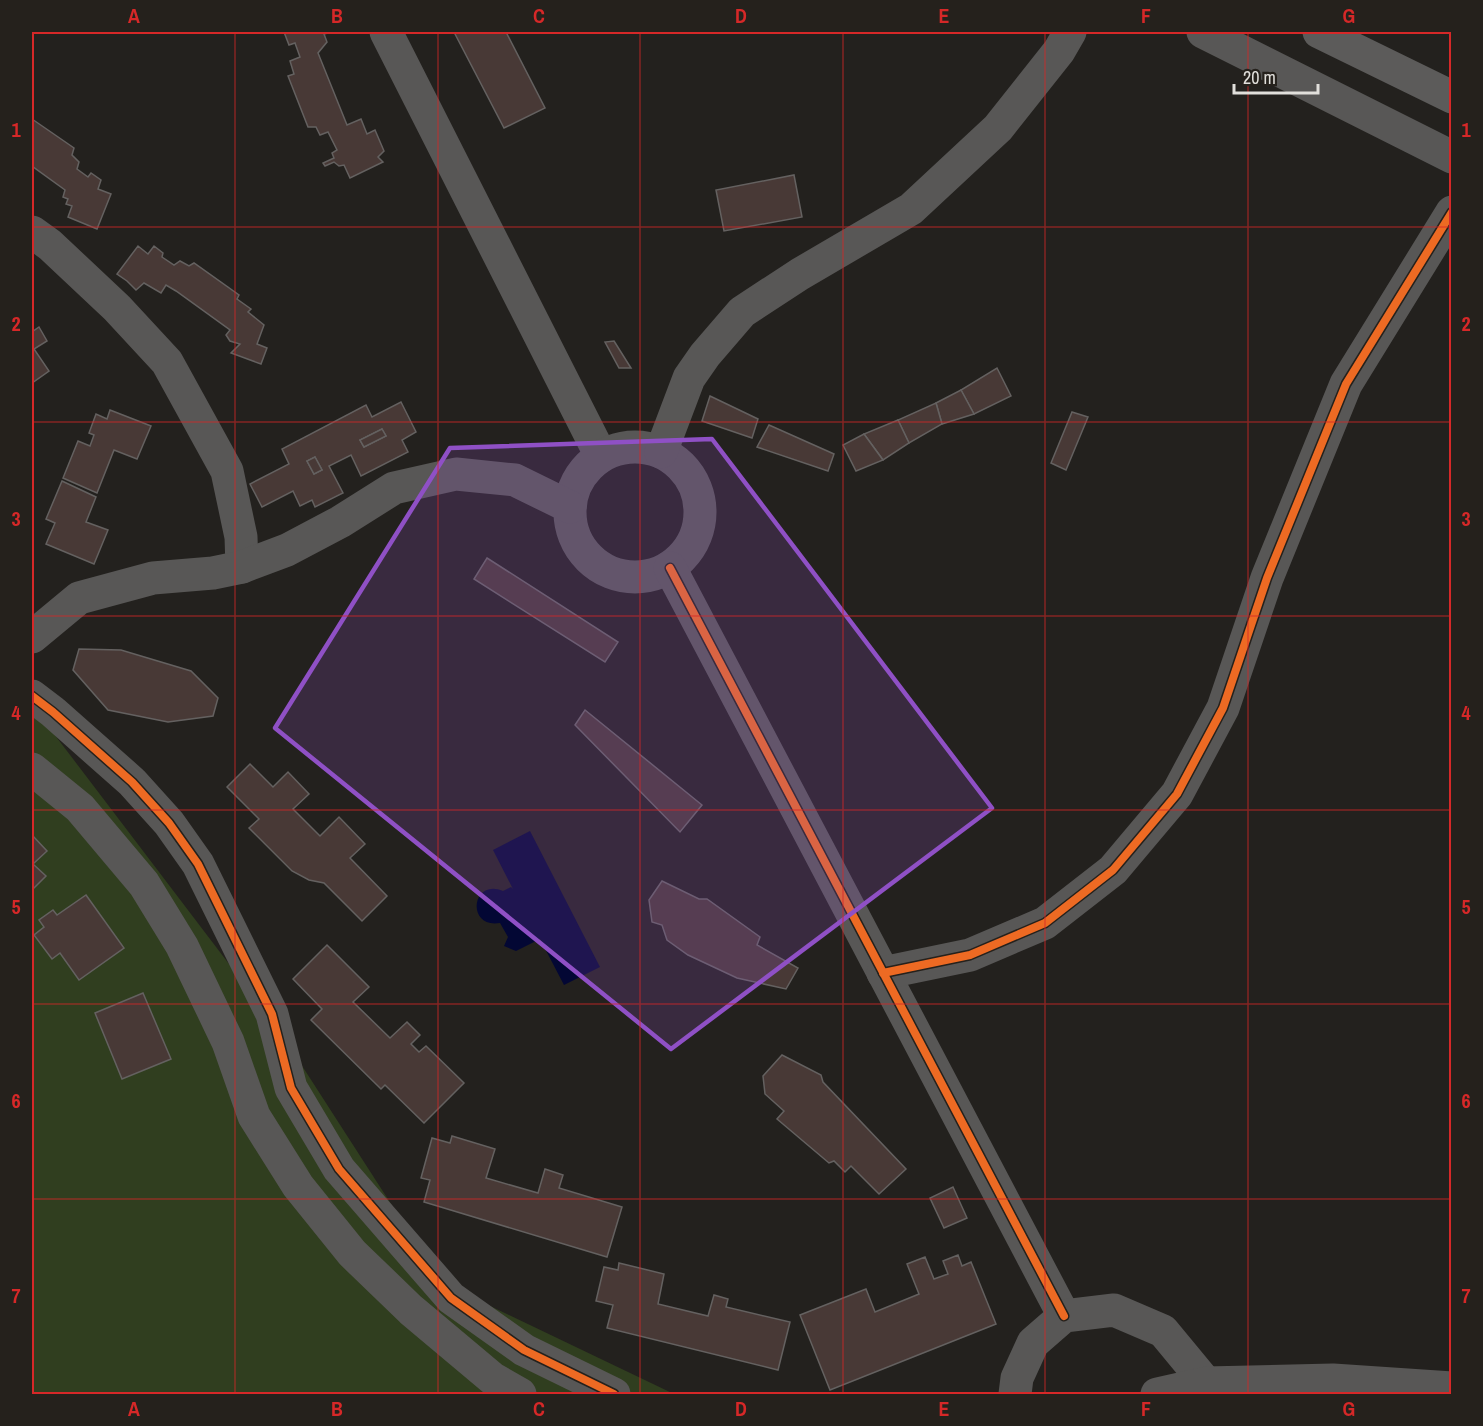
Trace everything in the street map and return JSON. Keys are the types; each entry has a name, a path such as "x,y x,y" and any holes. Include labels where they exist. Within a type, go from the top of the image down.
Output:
{"street":[{"path":"386,32 601,456"},
{"path":"661,452 689,378 741,312 800,274 911,209 998,128 1059,51 1070,32"},
{"path":"1203,32 1452,157"},
{"path":"1319,32 1452,97"},
{"path":"883,973 969,955 1045,923 1113,870 1177,794 1223,708 1267,578 1347,384 1452,212"},
{"path":"32,232 50,245 117,308 167,362 227,471 241,537 242,567"},
{"path":"640,447 661,452 678,462 691,478 699,497 701,517 696,537 685,555 670,568 651,576 630,578 610,573 593,562 579,547 571,527 570,507 574,487 585,470 601,456 620,448 640,447"},
{"path":"32,637 79,598 153,578 213,573 242,567 287,550 340,522 394,488 456,474 515,480 570,507"},
{"path":"670,568 1064,1316"},
{"path":"32,696 132,782 169,823 198,864 272,1014 291,1088 339,1169 451,1298 524,1350 614,1395"},
{"path":"32,769 80,808 144,884 182,946 228,1042 254,1116 298,1186 352,1253 411,1310 492,1378 520,1395"},
{"path":"1015,1395 1017,1378 1033,1343 1064,1316 1114,1310 1163,1331 1206,1383"},
{"path":"1157,1395 1206,1383 1333,1380 1452,1388"}],"highlighted area":[{"path":"712,439 992,808 671,1049 275,728 450,448"}],"green space":[{"path":"32,705 277,1027 442,1283 674,1394 32,1394"}],"shaded area":[{"path":"530,831 600,967 564,985 540,939 516,951 504,946 508,937 500,923 489,923 482,919 478,912 479,897 484,891 492,889 503,891 511,887 513,889 493,850"}],"building":[{"path":"284,32 331,32 324,34 327,42 318,53 347,125 361,119 367,134 375,130 384,151 378,157 383,162 350,178 344,165 339,166 334,162 325,166 323,163 334,158 332,153 337,150 328,132 320,135 316,127 308,127 288,76 294,74 290,61 300,57 295,43 289,45"},
{"path":"454,32 506,32 545,108 504,128"},
{"path":"32,119 74,148 72,155 79,162 77,169 88,177 91,173 101,180 98,189 111,194 97,229 68,217 72,206 66,204 68,199 63,197 65,190 32,166"},
{"path":"794,175 802,217 724,231 716,190"},
{"path":"138,246 148,254 154,246 163,253 162,257 174,265 180,261 189,266 194,263 239,295 237,299 251,309 248,312 264,325 257,344 267,348 261,364 231,353 240,344 230,341 226,335 230,330 176,291 166,285 161,293 144,283 136,290 117,274"},
{"path":"39,327 47,341 34,349 49,371 32,383 32,332"},
{"path":"614,341 631,368 619,368 605,342"},
{"path":"997,368 1011,396 974,414 961,390"},
{"path":"961,390 974,414 942,424 936,403"},
{"path":"710,396 758,419 752,438 702,421"},
{"path":"401,402 416,432 402,440 408,452 361,476 351,455 329,466 343,493 315,507 312,500 300,506 293,491 262,507 250,484 289,464 282,449 366,405 372,417","holes":["382,429 386,436 364,447 360,440","315,457 322,470 314,474 307,461"]},
{"path":"936,403 942,424 909,443 898,420"},
{"path":"110,410 151,426 137,459 114,450 97,493 63,478 78,441 90,446 94,435 89,433 96,414 107,419"},
{"path":"1072,412 1088,417 1066,470 1051,463"},
{"path":"898,420 909,443 883,460 864,434"},
{"path":"769,425 834,454 828,471 757,447"},
{"path":"382,429 386,436 364,447 360,440"},
{"path":"864,434 883,460 856,471 843,445"},
{"path":"315,457 322,470 314,474 307,461"},
{"path":"62,481 96,497 86,522 108,530 94,564 46,544 55,523 46,519"},
{"path":"487,558 618,642 605,662 474,579"},
{"path":"79,649 121,650 191,671 218,698 213,716 168,722 108,710 73,670"},
{"path":"585,710 702,805 680,832 575,725"},
{"path":"250,764 273,787 288,772 309,794 293,809 320,836 339,817 365,844 350,858 387,896 362,921 324,883 309,880 292,871 249,828 259,819 227,787"},
{"path":"32,835 47,851 33,864 46,876 32,890"},
{"path":"662,881 699,899 707,899 760,937 757,945 798,968 786,989 737,978 688,955 667,940 662,925 652,922 649,900"},
{"path":"86,895 124,948 79,980 60,953 52,959 34,935 44,927 39,920 53,910 57,915"},
{"path":"327,945 369,987 353,1002 390,1038 407,1022 420,1035 411,1044 419,1052 426,1046 464,1083 424,1123 385,1085 381,1089 311,1020 322,1009 293,979"},
{"path":"143,993 171,1059 122,1079 95,1013"},
{"path":"782,1055 821,1075 823,1082 906,1169 879,1194 851,1166 845,1172 834,1161 829,1163 777,1119 784,1111 765,1094 763,1076"},
{"path":"452,1136 495,1149 486,1178 538,1193 545,1169 563,1175 559,1188 622,1207 607,1257 424,1202 430,1180 421,1178 432,1138 450,1143"},
{"path":"953,1187 967,1218 944,1228 930,1198"},
{"path":"958,1255 962,1266 971,1262 996,1324 830,1390 800,1315 866,1289 875,1312 919,1294 907,1264 925,1257 934,1279 948,1274 943,1261"},
{"path":"619,1263 664,1274 658,1304 708,1316 714,1295 728,1299 726,1307 790,1322 778,1370 607,1328 613,1305 596,1301 604,1267 618,1270"}],"cycle path":[{"path":"883,973 970,955 1045,923 1113,870 1177,794 1223,708 1267,578 1346,384 1452,212"},
{"path":"670,568 1064,1316"},
{"path":"32,696 132,782 169,823 198,864 272,1014 291,1088 339,1169 451,1298 524,1350 614,1394"}]}
